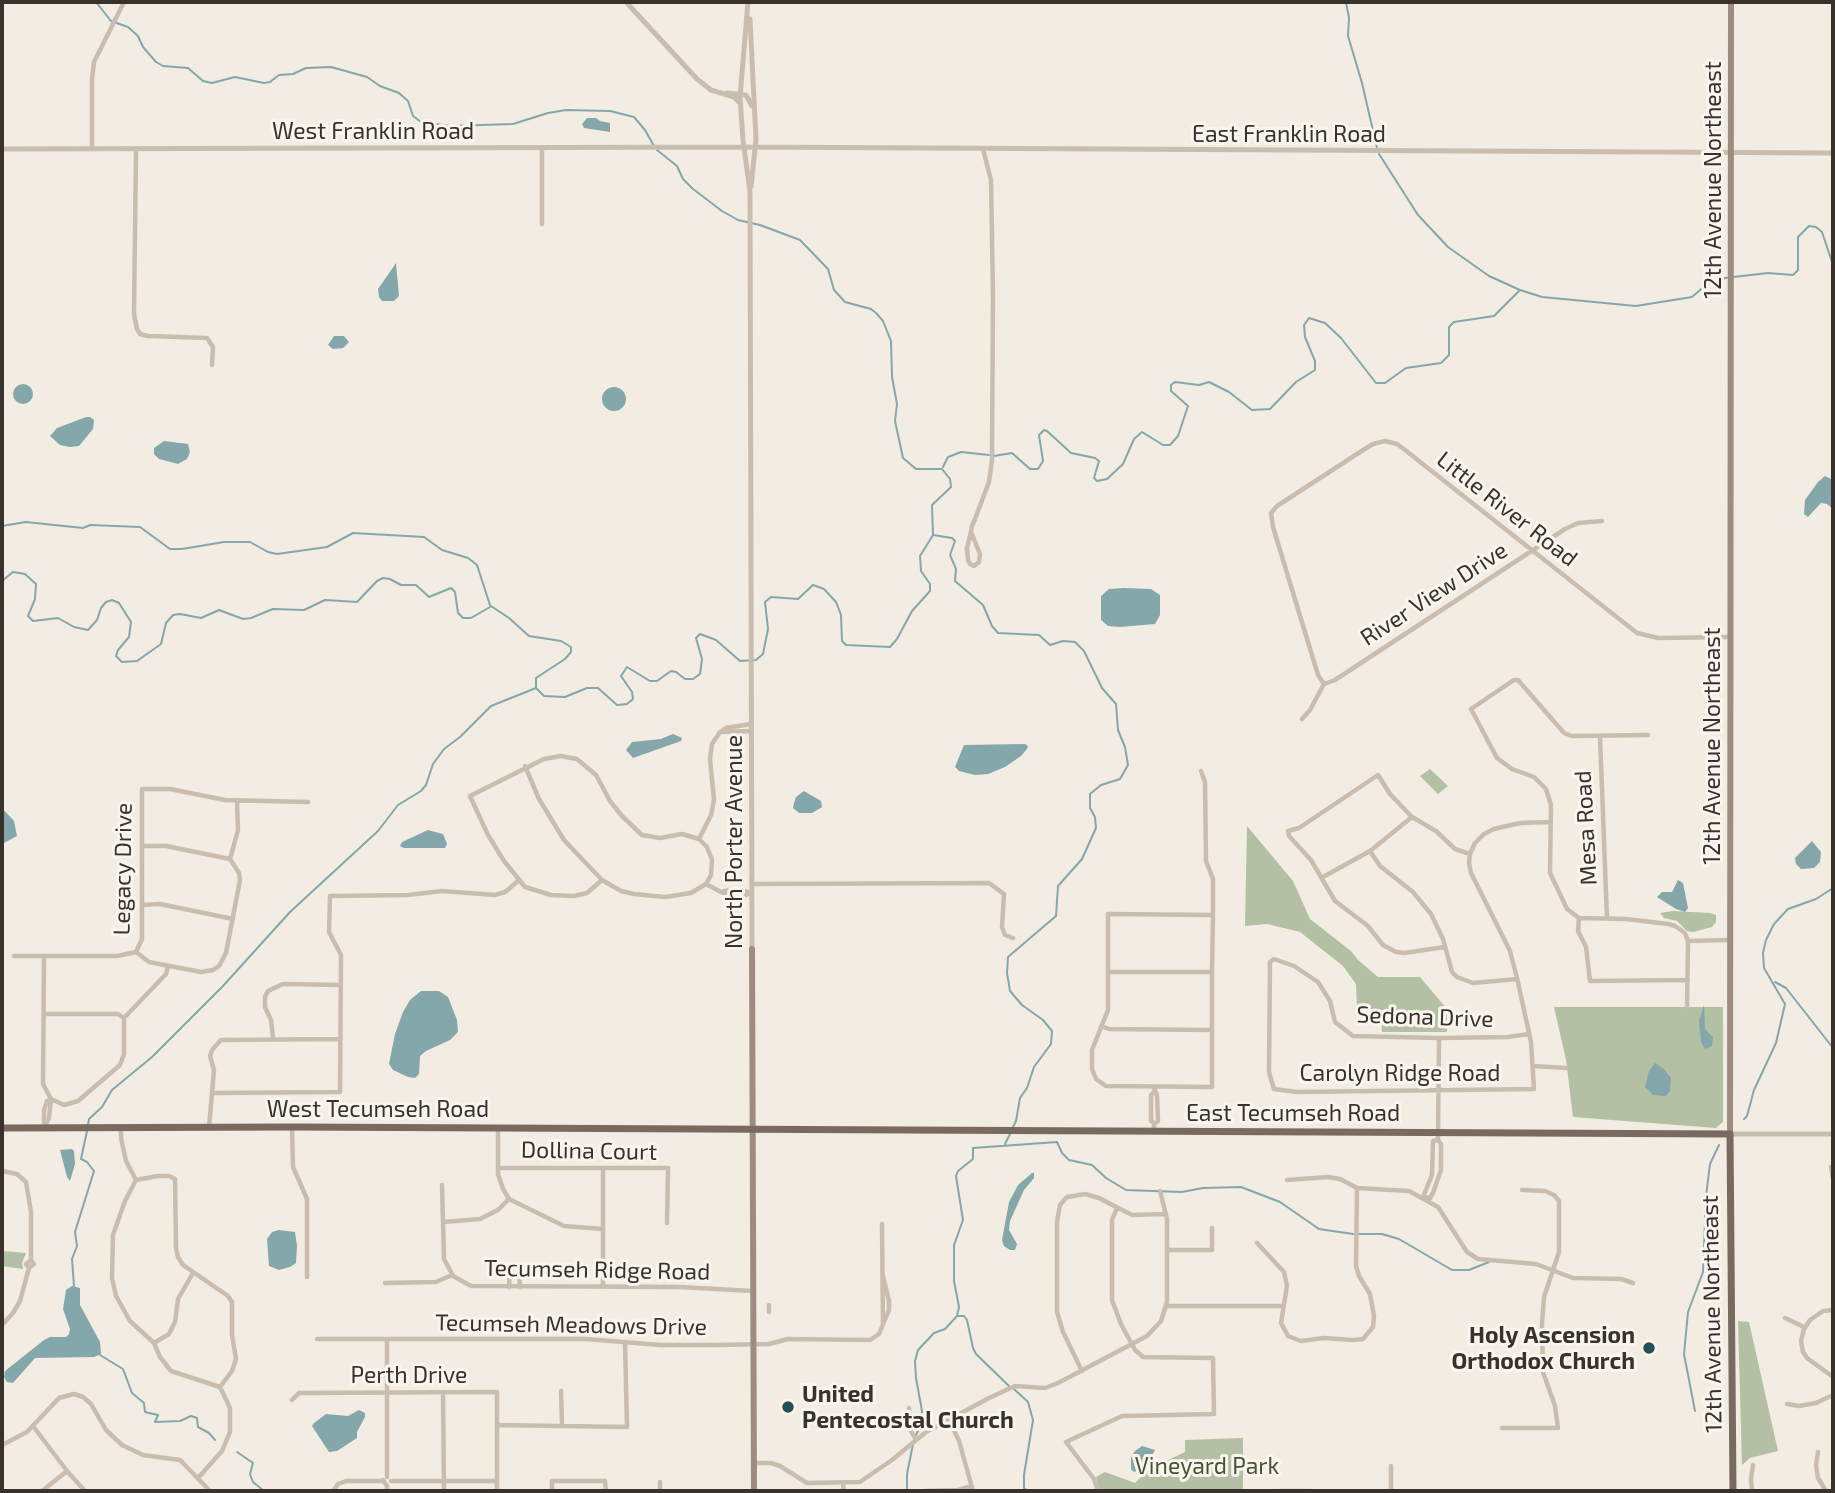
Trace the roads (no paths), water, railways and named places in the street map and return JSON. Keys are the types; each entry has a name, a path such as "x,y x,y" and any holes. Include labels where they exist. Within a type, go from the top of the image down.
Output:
{"main road":[{"name":"12th Avenue Northeast","path":"1731,2 1733,288 1730,1134 1734,1491"},
{"name":"North Porter Avenue","path":"752,950 754,1491"},
{"name":"East Tecumseh Road","path":"753,1130 1029,1131 1154,1127 1438,1136 1730,1134"},
{"name":"West Tecumseh Road","path":"2,1128 753,1130"}],"street":[{"path":"92,149 93,67 124,2"},
{"path":"626,2 697,79 707,87 737,99 740,106"},
{"name":"North Porter Avenue","path":"749,2 740,106 750,192 752,950"},
{"name":"North Porter Avenue","path":"749,2 756,147 750,192"},
{"path":"722,93 746,95 750,99 755,123"},
{"path":"542,147 542,225"},
{"name":"West Franklin Road","path":"2,149 744,147"},
{"name":"East Franklin Road","path":"744,147 1833,153"},
{"path":"136,149 134,314 137,329 140,334 148,336 207,338 214,347 212,365"},
{"path":"971,532 980,554 979,562 974,566 970,564 967,554 971,532 989,482 992,460 993,295 990,180 983,149"},
{"name":"Little River Road","path":"1324,684 1314,663 1273,527 1272,513 1277,506 1357,454 1373,444 1385,441 1397,444 1405,450 1639,634 1658,638 1731,637"},
{"name":"River View Drive","path":"1324,684 1345,674 1571,525 1602,521"},
{"path":"1648,736 1600,737 1564,733 1518,680 1472,707 1471,711 1497,758 1512,769 1542,782 1549,797 1550,873 1566,909 1578,918 1607,918 1675,926 1685,933 1688,941 1687,1007"},
{"path":"1302,719 1324,684"},
{"path":"699,839 711,816 714,800 710,750 720,732 751,728"},
{"name":"Mesa Road","path":"1600,737 1607,918"},
{"path":"525,766 539,799 564,840 602,880 621,891 665,897 691,893 706,884 711,875 712,860 707,847 699,839 682,834 660,838 642,835 610,801 596,775 577,759 561,755 525,766 470,796 488,835 518,881 537,892 562,896 587,893 602,880"},
{"path":"1201,771 1205,782 1206,861 1213,879 1213,915 1212,972 1212,1087 1154,1090 1105,1086 1096,1079 1092,1069 1092,1050 1108,1010 1108,915 1213,915"},
{"path":"1445,947 1404,953 1381,943 1368,926 1340,906 1307,854 1288,833 1376,775 1381,776 1390,794 1412,817 1436,831 1455,849 1469,854"},
{"name":"Legacy Drive","path":"15,956 117,956 136,952 142,939 142,789 170,789 237,801"},
{"path":"230,859 238,830 237,801 308,802"},
{"path":"1323,877 1370,851 1412,817"},
{"path":"1532,1066 1530,1034 1517,978 1504,937 1471,873 1469,854 1483,834 1494,829 1520,823 1551,822"},
{"path":"136,952 149,962 201,972 219,966 226,953 240,880 239,873 230,859 166,846 143,846"},
{"path":"1370,851 1382,868 1413,892 1437,924 1452,972 1464,981 1474,983 1517,978"},
{"path":"214,1093 340,1092 341,955 329,932 330,896 408,895 442,891 495,895 518,881"},
{"path":"751,884 989,883 1004,894 1002,927 1005,935 1013,938"},
{"path":"706,884 721,892 741,890 751,893"},
{"path":"142,905 160,904 233,919"},
{"path":"1578,918 1578,931 1586,947 1590,981 1688,980"},
{"path":"1688,941 1731,940"},
{"path":"44,957 43,1084 51,1099 64,1105 78,1101 120,1065 124,1055 124,1018 166,974 168,966"},
{"name":"Sedona Drive","path":"1274,959 1302,969 1318,982 1330,1001 1335,1022 1350,1035 1360,1038 1508,1037 1530,1034"},
{"name":"Carolyn Ridge Road","path":"1274,959 1269,962 1269,1065 1274,1089 1534,1089 1532,1066 1566,1068"},
{"path":"1109,972 1212,972"},
{"path":"272,1038 271,1020 265,1007 268,990 283,984 341,985"},
{"path":"44,1014 118,1014 124,1018"},
{"path":"1101,1026 1109,1029 1212,1030"},
{"path":"1423,1197 1432,1175 1433,1141 1438,1136 1439,1038"},
{"path":"209,1128 215,1070 210,1056 216,1044 226,1039 341,1039"},
{"path":"1154,1090 1151,1095 1151,1121 1154,1127"},
{"path":"44,1128 49,1118 51,1099"},
{"path":"292,1127 293,1167 307,1199 307,1277"},
{"path":"121,1128 126,1161 136,1180"},
{"path":"498,1128 498,1168 501,1185 509,1199 564,1226 603,1228"},
{"name":"East Tecumseh Road","path":"1730,1134 1833,1134"},
{"path":"1831,1167 1833,1179"},
{"name":"Dollina Court","path":"498,1168 668,1168 667,1223"},
{"path":"603,1168 603,1287"},
{"path":"2,1171 17,1174 26,1182 31,1212 31,1261 26,1264 30,1268 20,1301 2,1325"},
{"path":"136,1180 158,1176 169,1176 175,1180 176,1248 183,1265 228,1296 232,1302 232,1335 236,1359 232,1371 220,1387"},
{"path":"1287,1180 1328,1177 1340,1179 1357,1188 1409,1191 1438,1207 1467,1252 1478,1259 1536,1264 1573,1278 1621,1279 1633,1283"},
{"path":"136,1180 113,1235 112,1279 122,1311 154,1343 160,1357 171,1371 220,1387 230,1408 230,1432 222,1451 198,1478"},
{"name":"Tecumseh Ridge Road","path":"442,1185 444,1259 452,1275 471,1286 701,1287 753,1291"},
{"path":"1257,1243 1284,1272 1287,1286 1281,1323 1283,1330 1293,1340 1363,1339 1373,1327 1374,1316 1370,1294 1356,1266 1357,1188"},
{"path":"1502,1428 1558,1428 1555,1406 1543,1372 1542,1308 1559,1252 1559,1201 1545,1191 1521,1190"},
{"path":"754,1463 771,1463 812,1484 844,1484 863,1480 914,1440 989,1398 1016,1386 1045,1388 1082,1371 1155,1329 1167,1306 1165,1214 1160,1191"},
{"path":"1082,1371 1063,1332 1057,1312 1057,1228 1060,1205 1067,1197 1085,1194 1135,1216 1165,1214"},
{"path":"443,1222 480,1219 493,1213 509,1199"},
{"path":"1098,1491 1094,1479 1066,1442 1128,1415 1214,1414 1213,1358 1146,1358 1138,1353 1132,1344 1115,1311 1112,1300 1112,1220 1117,1208"},
{"name":"Tecumseh Meadows Drive","path":"317,1339 586,1339 673,1345 754,1345 784,1339 870,1340 880,1334 883,1326 882,1224"},
{"path":"1167,1250 1212,1250 1212,1228"},
{"path":"509,1287 510,1267 516,1265 520,1287"},
{"path":"154,1343 169,1334 175,1322 178,1298 193,1273"},
{"path":"385,1283 431,1283 452,1275"},
{"path":"769,1305 769,1312"},
{"path":"1167,1306 1284,1306"},
{"path":"1833,1310 1816,1314 1804,1328 1801,1341 1805,1355 1814,1365 1833,1377"},
{"path":"1785,1318 1804,1328"},
{"path":"387,1339 387,1483"},
{"path":"498,1491 497,1425 626,1427 625,1342"},
{"path":"1016,1378 1016,1386"},
{"path":"561,1391 562,1425"},
{"path":"443,1392 444,1491"},
{"name":"Perth Drive","path":"292,1399 299,1393 497,1392 497,1425"},
{"path":"2,1445 18,1438 33,1426 59,1398 74,1394 83,1396 92,1404 106,1430 122,1445 143,1455 180,1460 210,1491"},
{"path":"1787,1404 1799,1406 1821,1403 1833,1395"},
{"path":"909,1408 910,1429 914,1440"},
{"path":"924,1491 973,1489 959,1441 949,1420"},
{"path":"33,1426 85,1491"},
{"path":"1818,1452 1818,1478 1826,1491"},
{"path":"1752,1491 1753,1465"},
{"path":"1391,1466 1391,1491"},
{"path":"42,1491 67,1471"},
{"path":"333,1491 338,1484 346,1481 497,1481"},
{"path":"552,1491 552,1481 606,1481 606,1491"},
{"path":"660,1482 660,1491"},
{"path":"844,1484 844,1491"},
{"path":"1273,1491 1311,1491"}],"water":[{"path":"587,118 610,123 610,132 584,128 582,124"},
{"path":"396,263 399,296 394,301 382,301 378,289"},
{"path":"334,336 344,336 349,342 343,348 333,349 328,345"},
{"path":"23,384 30,387 33,394 30,401 23,404 16,401 13,394 16,387"},
{"path":"614,387 625,394 626,399 619,410 614,411 603,404 602,399 609,388"},
{"path":"86,417 94,420 93,429 79,446 60,445 50,436 57,428"},
{"path":"164,441 188,444 190,452 187,459 178,464 159,459 154,454 154,448"},
{"path":"1825,476 1833,480 1833,509 1821,503 1808,517 1804,514 1805,500"},
{"path":"1109,589 1151,589 1160,595 1160,615 1155,624 1120,627 1108,626 1101,620 1101,596"},
{"path":"673,734 682,738 681,741 633,758 626,750 632,742 661,739"},
{"path":"1025,744 1027,749 1021,756 988,774 975,775 959,771 955,767 964,745"},
{"path":"804,791 821,801 822,807 812,813 799,813 793,808 796,797"},
{"path":"2,808 14,821 17,836 2,844"},
{"path":"428,830 443,834 447,844 445,848 400,846 402,842"},
{"path":"1812,841 1821,852 1820,862 1814,868 1801,869 1795,858"},
{"path":"1678,880 1683,883 1688,908 1685,912 1657,897 1662,892 1672,892"},
{"path":"421,991 439,991 448,997 457,1020 458,1032 450,1040 420,1056 419,1074 415,1078 393,1070 389,1064 403,1012 410,1000"},
{"path":"1704,1005 1705,1029 1713,1037 1712,1046 1705,1049 1701,1042 1699,1021"},
{"path":"1655,1063 1671,1078 1670,1091 1666,1096 1653,1095 1645,1087 1649,1071"},
{"path":"72,1149 75,1164 70,1181 60,1150"},
{"path":"1032,1173 1034,1178 1024,1190 1010,1221 1009,1230 1017,1244 1015,1250 1010,1250 1004,1246 1002,1240 1009,1202 1018,1185"},
{"path":"272,1232 295,1232 297,1246 296,1263 279,1270 269,1266 267,1239"},
{"path":"72,1286 80,1288 80,1305 100,1342 101,1354 94,1357 35,1358 13,1383 7,1382 5,1371 44,1340 50,1337 66,1337 69,1334 70,1329 63,1309 66,1290"},
{"path":"359,1410 365,1413 365,1417 357,1432 357,1438 337,1451 329,1452 312,1426 314,1423 326,1414 348,1416"},
{"path":"1142,1446 1155,1450 1145,1467 1134,1472 1131,1469 1131,1458"}],"waterway":[{"path":"96,2 111,21 128,27 138,36 143,47 156,62 163,66 188,68 203,81 212,83 235,77 264,83 279,75 293,74 306,68 331,67 367,77 380,86 399,93 408,101 413,116 421,122 450,126 513,124 566,110 610,111 634,117 654,146"},
{"path":"1346,2 1348,36 1377,148"},
{"path":"657,150 677,166 683,179 693,189 722,211 738,220 800,240 828,269 834,290 845,302 876,313 883,321 891,341 892,377 897,404 895,421 903,458 916,469 942,469"},
{"path":"1379,154 1418,215 1448,247 1489,276 1542,297 1636,306 1692,297 1707,284 1725,278 1768,273 1793,275 1798,270 1798,237 1809,226 1822,232 1833,265"},
{"path":"994,456 1012,453 1030,469 1038,469 1043,461 1039,435 1044,430 1071,453 1099,461 1094,478 1097,481 1107,479 1123,464 1134,439 1142,432 1163,445 1170,445 1178,436 1188,406 1171,391 1171,385 1175,382 1199,385 1209,382 1229,392 1252,410 1270,409 1296,382 1315,370 1315,361 1305,337 1304,325 1309,318 1325,323 1341,338 1376,383 1385,383 1406,368 1441,363 1449,355 1449,327 1454,322 1494,316 1520,290"},
{"path":"943,467 948,457 961,452 989,455"},
{"path":"491,606 529,636 561,641 571,647 571,652 565,659 536,678 536,688 544,696 565,697 587,688 598,688 617,705 627,704 633,699 632,692 621,676 627,667 650,681 657,681 671,671 685,679 693,679 700,674 702,659 696,638 700,634 716,640 740,661 756,660 763,654 768,629 765,602 771,597 798,599 813,585 824,589 836,602 841,615 842,641 846,645 890,647 912,611 930,591 930,584 921,571 920,556 933,535 932,505 951,487 950,479 942,469"},
{"path":"2,526 26,522 83,528 90,525 140,527 170,549 224,542 250,542 277,554 327,547 353,533 424,537 442,550 468,558 477,565 490,605"},
{"path":"933,535 952,538 955,541 950,555 956,569 955,581 983,605 998,633 1039,635 1050,645 1063,641 1075,642 1084,651 1102,688 1116,704 1118,730 1128,765 1120,779 1101,785 1090,794 1090,808 1095,817 1096,828 1082,859 1058,886 1056,916 1008,957 1010,991 1052,1031 1051,1044 1034,1067 1027,1088 1020,1098 1012,1129"},
{"path":"2,581 13,572 25,574 36,584 35,599 28,616 33,621 58,618 74,627 88,630 97,620 106,602 112,600 119,603 131,622 129,637 116,656 122,662 137,661 161,644 166,623 173,615 201,618 219,610 243,619 273,609 304,610 325,600 357,602 383,578 401,585 416,585 429,597 451,588 455,592 458,613 463,618 471,618 490,607"},
{"path":"88,1125 89,1119 102,1107 112,1090 152,1057 223,986 290,912 378,831 398,805 421,791 426,785 433,764 444,749 491,706 536,688"},
{"path":"1744,1119 1776,1043 1785,1004 1764,968 1766,940 1774,924 1788,909 1816,899 1833,888"},
{"path":"1775,982 1786,988 1833,1048"},
{"path":"74,1286 72,1259 77,1246 75,1232 94,1171 81,1159 87,1131"},
{"path":"1005,1144 1010,1134"},
{"path":"916,1435 921,1424 922,1411 916,1378 915,1361 918,1350 934,1333 945,1329 957,1316 959,1307 954,1281 954,1245 963,1220 956,1176 958,1171 973,1159 973,1148 1057,1142 1069,1160 1092,1165 1106,1178 1126,1190 1182,1192 1203,1188 1241,1187 1280,1202 1319,1229 1353,1234"},
{"path":"1695,1411 1684,1354 1688,1312 1703,1272 1710,1164 1719,1145"},
{"path":"1359,1234 1382,1234 1399,1239 1452,1270 1469,1270 1489,1262"},
{"path":"958,1316 964,1316 967,1320 976,1354 1009,1386"},
{"path":"100,1355 123,1369 132,1393 144,1403 145,1412 158,1415 155,1422 180,1421 191,1416 197,1418 198,1427 215,1440"},
{"path":"1014,1389 1028,1402 1033,1420 1024,1475 1024,1488 1027,1491"},
{"path":"907,1491 907,1474 913,1444"},
{"path":"237,1452 253,1463 250,1474 253,1482 264,1491"}],"place":[{"name":"Holy Ascension Orthodox Church","path":"1649,1348"},
{"name":"United Pentecostal Church","path":"788,1407"}],"park label":[{"name":"Vineyard Park","path":"1207,1466"}]}
